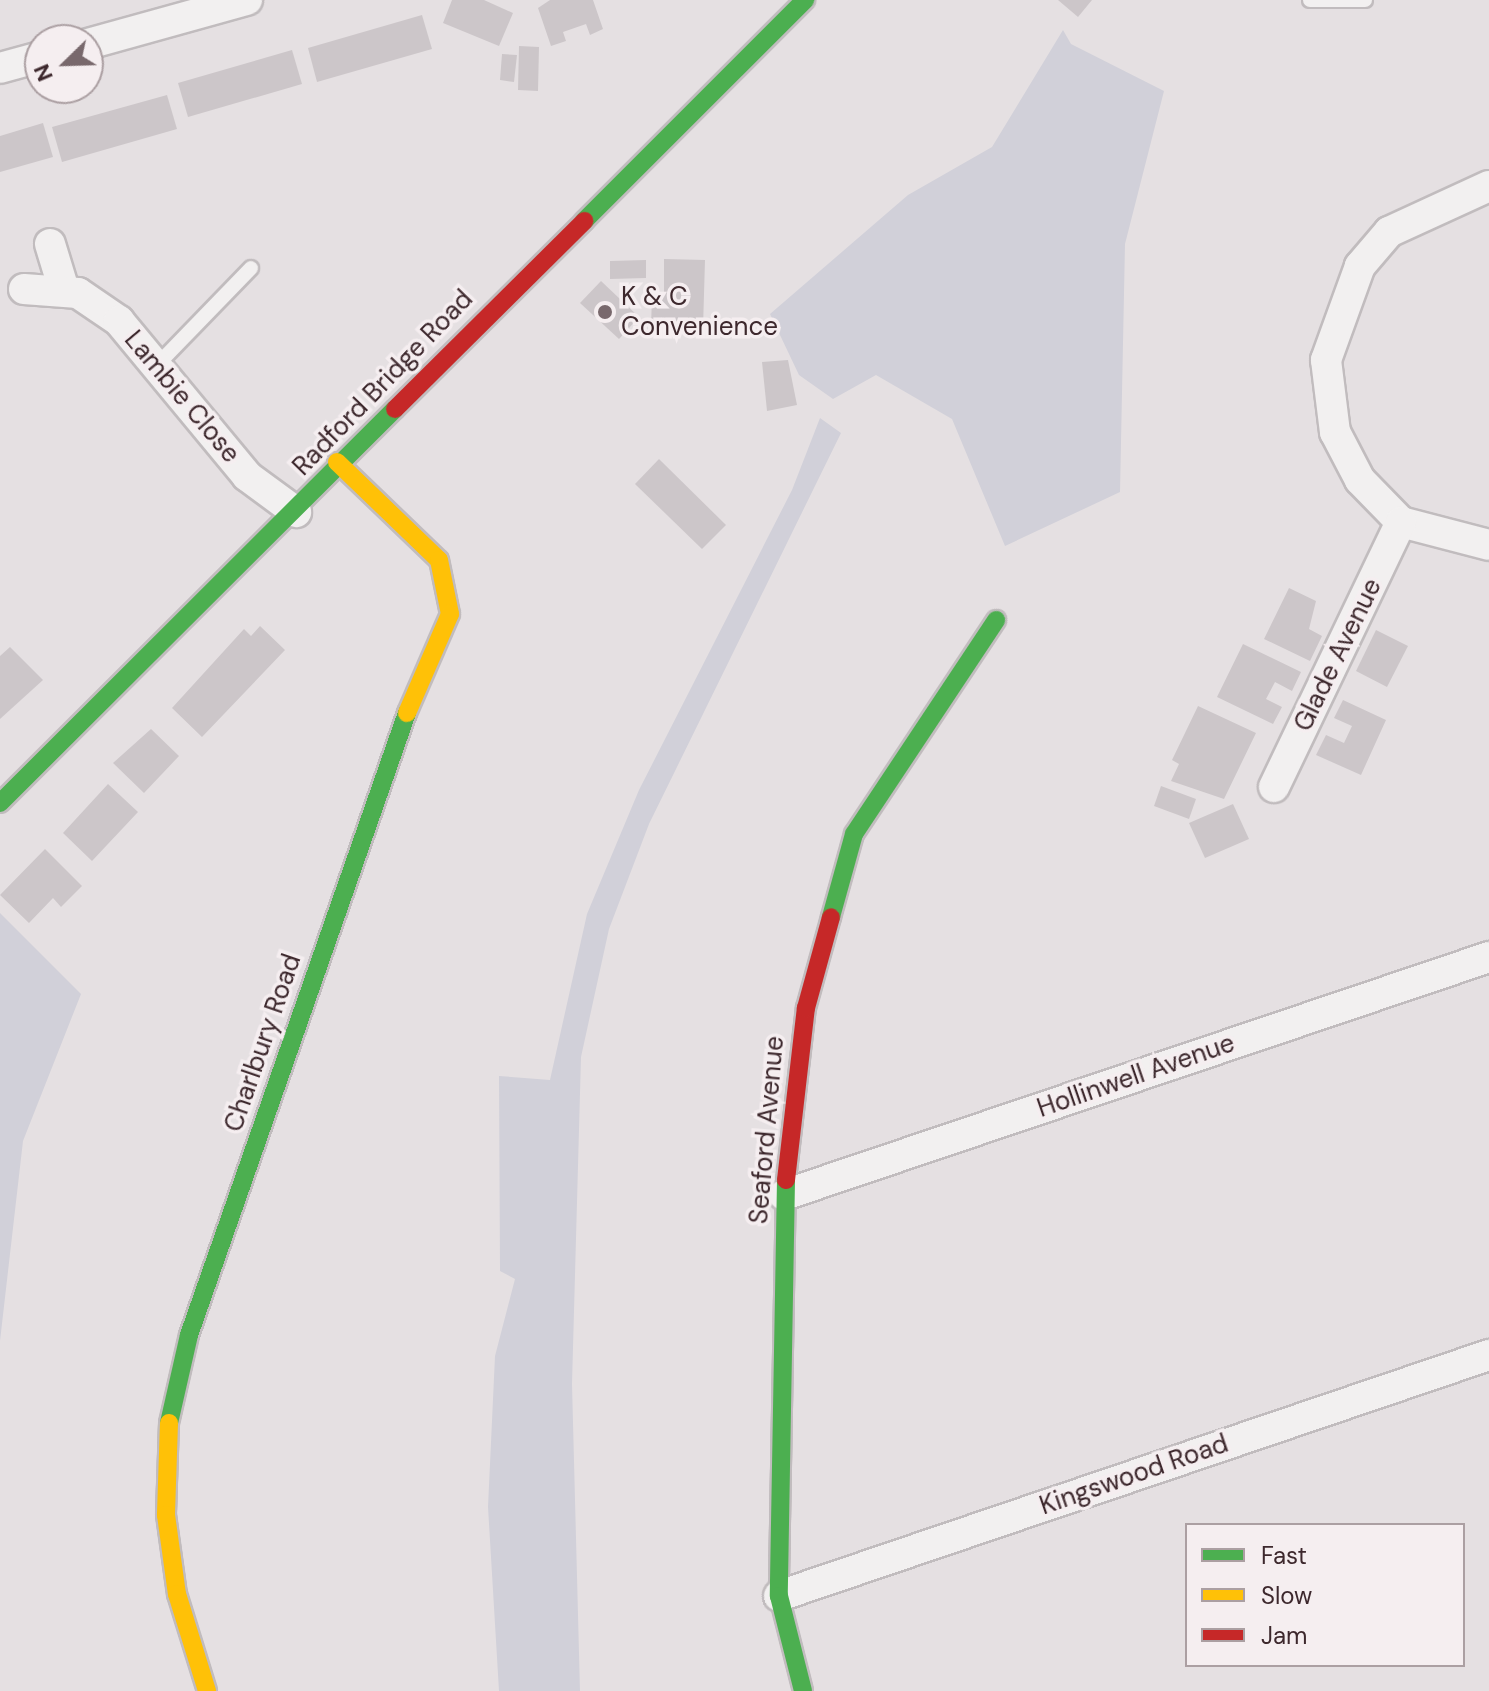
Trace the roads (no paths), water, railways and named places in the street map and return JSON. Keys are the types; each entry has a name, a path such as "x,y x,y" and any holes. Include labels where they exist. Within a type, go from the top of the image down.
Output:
{"street":[{"path":"104,40 247,0"},
{"name":"Radford Bridge Road","path":"0,803 296,512 337,462 805,0"},
{"path":"0,68 24,61"},
{"path":"1489,186 1389,232 1360,266 1326,360 1335,432 1360,480 1401,522 1489,545"},
{"path":"50,244 64,290"},
{"name":"Lambie Close","path":"24,289 64,290 119,321 247,476 296,512"},
{"name":"Charlbury Road","path":"207,1691 177,1594 166,1515 168,1429 189,1335 420,675 450,614 439,560 337,462"},
{"name":"Glade Avenue","path":"1274,787 1401,522"},
{"name":"Seaford Avenue","path":"803,1691 779,1596 784,1195 806,1008 854,834 996,620"},
{"name":"Hollinwell Avenue","path":"784,1195 1489,957"},
{"name":"Kingswood Road","path":"779,1596 1489,1355"}],"lane":[{"path":"1310,0 1365,0"},
{"path":"157,365 251,268"}],"place":[{"name":"K & C Convenience","path":"605,312"}]}
